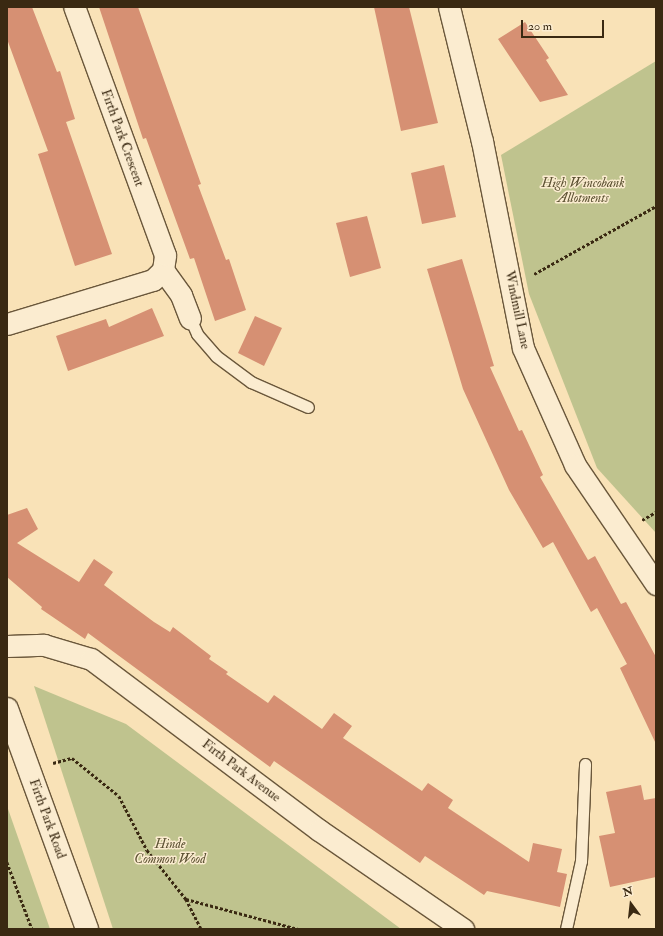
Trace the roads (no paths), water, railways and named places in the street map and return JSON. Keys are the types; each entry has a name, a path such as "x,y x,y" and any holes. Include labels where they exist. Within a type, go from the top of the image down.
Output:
{"main road":[{"name":"Firth Park Road","path":"7,710 87,929"}],"street":[{"name":"Firth Park Crescent","path":"74,7 165,255 163,270"},
{"name":"Windmill Lane","path":"453,9 482,141 523,348 575,465 656,584"},
{"path":"7,324 153,280 163,270 181,294 190,318"},
{"name":"Firth Park Avenue","path":"7,646 44,645 91,659 319,830 463,929"}],"lane":[{"path":"190,318 197,334 228,364 251,382 308,407"},
{"path":"566,929 581,861 585,764"}],"park label":[{"name":"High Wincobank Allotments","path":"583,192"},
{"name":"Hinde Common Wood","path":"170,852"}]}
